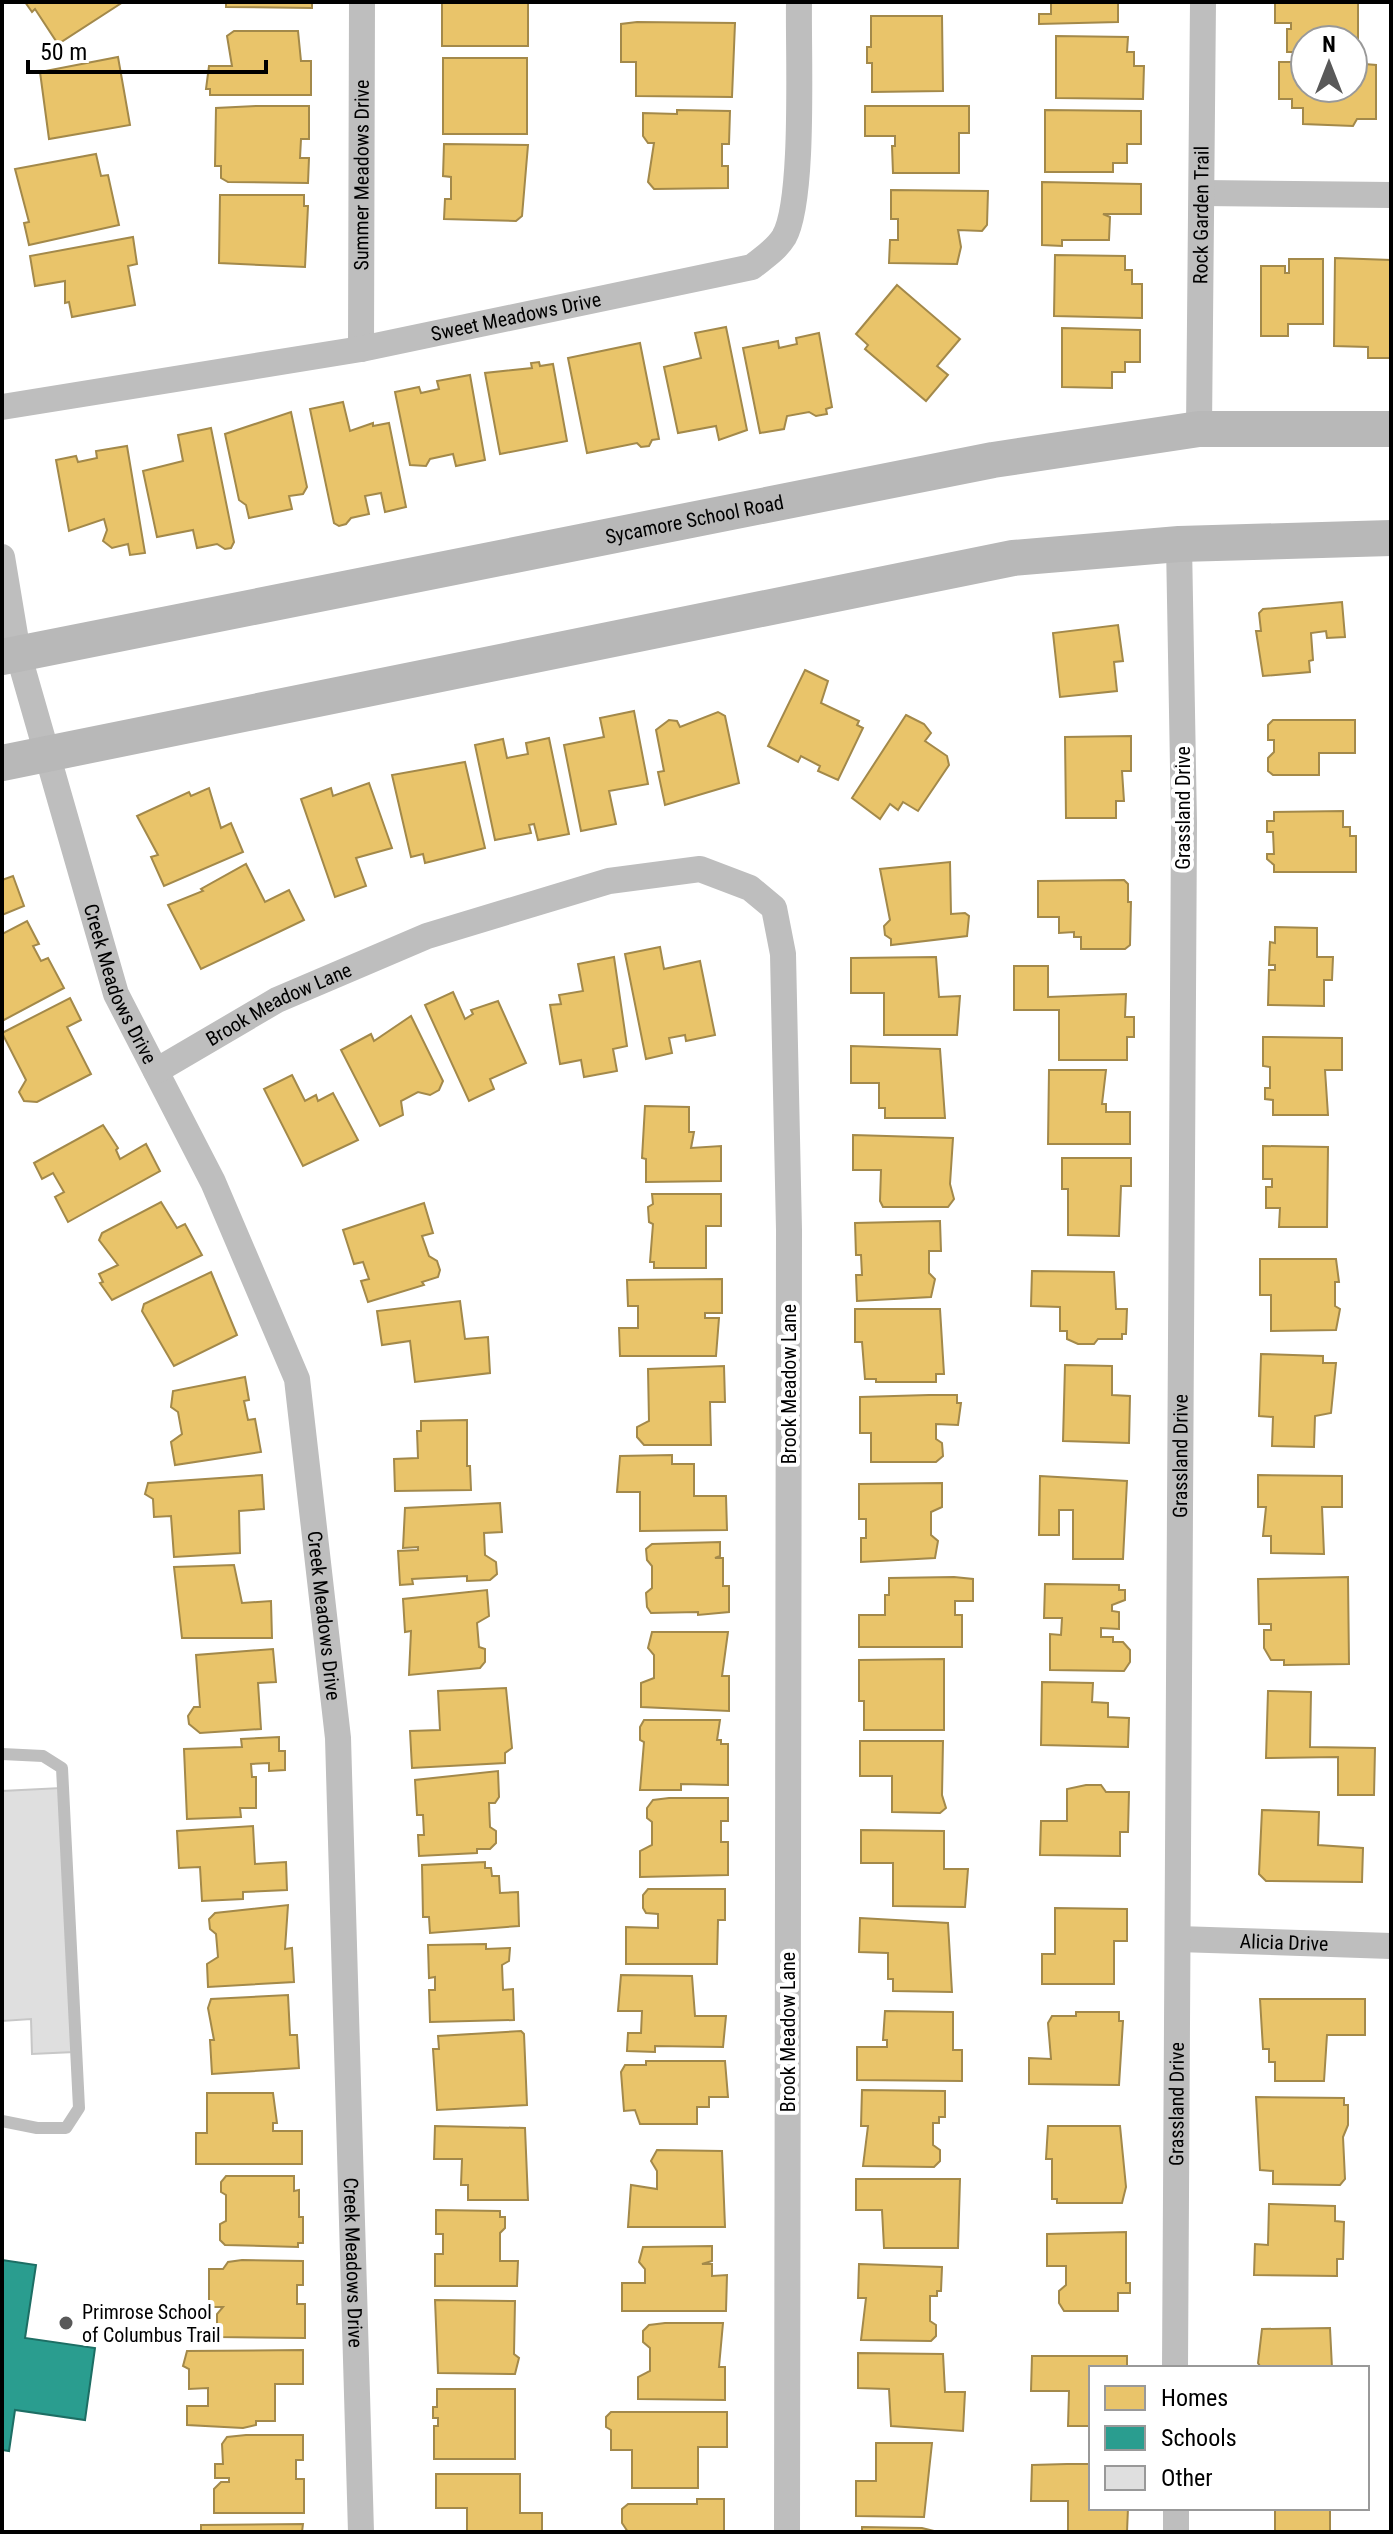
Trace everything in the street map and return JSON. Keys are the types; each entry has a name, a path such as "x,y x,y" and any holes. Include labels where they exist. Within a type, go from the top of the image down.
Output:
{"main road":[{"name":"Sycamore School Road","path":"10,655 977,463 1199,429 1391,429"},
{"path":"2,763 1013,558 1179,544 1391,538"}],"street":[{"name":"Summer Meadows Drive","path":"361,349 362,2"},
{"name":"Sweet Meadows Drive","path":"2,407 361,349 752,267 777,247 786,234 796,189 799,2"},
{"name":"Rock Garden Trail","path":"1199,429 1203,2"},
{"path":"1203,193 1391,195"},
{"name":"Grassland Drive","path":"1175,2366 1184,839 1179,544"},
{"name":"Creek Meadows Drive","path":"2,557 10,655 45,752 116,994 213,1182 297,1379 338,1738 361,2532"},
{"name":"Brook Meadow Lane","path":"156,1071 277,1000 427,936 609,881 700,869 750,888 774,908 783,954 789,1230 787,2532"},
{"name":"Alicia Drive","path":"1178,1939 1391,1946"},
{"path":"1176,2510 1176,2532"}],"lane":[{"path":"2,1754 43,1756 62,1768 79,2108 66,2128 37,2128 2,2121"}],"building: Homes":[{"path":"25,2 123,2 58,44 35,9 32,12"},
{"path":"226,2 312,2 312,8 226,7"},
{"path":"442,2 528,2 528,46 442,46"},
{"path":"1051,2 1118,2 1118,22 1039,24 1039,14 1051,14"},
{"path":"1275,2 1358,2 1358,24 1275,23"},
{"path":"871,16 942,16 943,91 872,92 872,63 867,63 867,47 871,47"},
{"path":"735,23 732,97 636,96 636,62 621,62 621,24"},
{"path":"1289,29 1289,52 1287,52"},
{"path":"234,31 298,31 301,61 311,61 311,95 210,95 210,89 206,89 209,66 232,66 227,36"},
{"path":"1056,36 1128,37 1127,52 1134,52 1134,66 1144,66 1143,99 1056,98"},
{"path":"118,57 130,125 49,139 40,72"},
{"path":"443,58 527,58 527,134 443,134"},
{"path":"1279,62 1289,62 1289,99 1279,99"},
{"path":"1369,64 1376,65 1376,119 1357,119 1353,126 1303,124 1303,108 1292,108 1292,104 1369,104"},
{"path":"309,106 309,139 301,139 300,158 309,158 308,183 228,182 221,178 221,166 215,166 216,108"},
{"path":"865,106 969,106 969,133 959,133 959,173 893,173 892,146 895,146 895,136 865,136"},
{"path":"677,110 730,111 729,144 722,144 722,166 728,166 728,188 654,189 648,182 654,143 648,143 643,136 643,113 677,114"},
{"path":"1045,110 1141,111 1141,144 1127,144 1127,163 1113,163 1113,172 1045,172"},
{"path":"444,144 528,145 522,216 516,221 444,219 445,199 451,199 451,177 443,176"},
{"path":"96,154 101,176 108,175 119,225 29,245 24,223 29,222 15,169"},
{"path":"1042,182 1141,184 1141,214 1103,214 1110,217 1109,240 1062,240 1062,246 1042,245"},
{"path":"891,190 988,191 987,225 982,231 958,230 961,247 957,264 889,263 890,240 898,240 898,219 891,219"},
{"path":"220,195 304,195 304,206 308,206 305,267 219,263"},
{"path":"133,237 137,264 128,266 135,305 72,317 69,302 65,303 65,281 35,286 30,256"},
{"path":"1055,255 1125,256 1125,270 1132,270 1132,284 1142,284 1142,318 1054,316"},
{"path":"1335,258 1391,260 1390,358 1368,358 1368,347 1334,346"},
{"path":"1289,259 1323,259 1323,324 1288,324 1288,336 1261,336 1261,266 1285,266 1285,273 1289,273"},
{"path":"897,285 960,339 937,366 948,375 926,401 865,349 868,345 856,334"},
{"path":"726,327 747,430 719,440 716,426 678,433 664,367 701,358 695,333"},
{"path":"1062,328 1140,330 1140,362 1125,362 1125,372 1112,372 1112,388 1062,387"},
{"path":"819,333 832,407 826,409 827,414 816,416 809,412 787,416 784,429 760,433 743,348 778,341 779,348 797,344 796,338"},
{"path":"640,343 659,439 652,440 649,446 641,447 637,443 587,453 568,358"},
{"path":"539,362 540,366 553,364 567,441 500,454 485,373 532,368 531,363"},
{"path":"470,375 485,460 456,466 453,454 430,459 426,466 410,465 395,392 419,387 421,393 439,389 437,381"},
{"path":"343,402 350,431 373,423 373,426 389,423 406,507 385,512 381,493 365,496 369,514 351,518 339,526 334,523 310,409"},
{"path":"291,412 307,487 303,494 289,496 292,509 249,518 246,505 239,500 225,434"},
{"path":"211,428 234,542 231,548 225,549 217,544 197,548 193,530 157,537 143,471 183,461 178,435"},
{"path":"127,446 145,553 130,555 128,544 112,548 103,541 107,530 104,519 69,531 56,460 76,456 78,462 97,458 96,451"},
{"path":"1342,602 1345,637 1327,638 1326,631 1311,633 1313,660 1309,661 1310,672 1263,676 1256,631 1261,631 1259,613 1263,609"},
{"path":"1118,625 1123,661 1114,662 1117,691 1060,697 1053,633"},
{"path":"805,670 828,681 821,703 859,721 857,725 863,728 838,780 818,771 820,766 801,756 798,762 768,746"},
{"path":"634,711 648,784 609,791 616,824 581,831 564,745 604,737 600,718"},
{"path":"718,712 725,716 739,783 665,805 658,772 664,771 656,730 669,720 677,721 680,727"},
{"path":"906,715 924,724 931,733 925,741 947,756 949,765 918,811 903,802 898,810 890,804 880,819 852,798"},
{"path":"1273,720 1355,720 1355,753 1319,753 1319,775 1273,775 1268,771 1268,758 1274,752 1274,740 1268,740 1268,725"},
{"path":"1131,736 1131,771 1122,771 1124,801 1116,801 1116,818 1066,818 1065,737"},
{"path":"549,738 569,834 538,840 534,824 529,825 531,833 495,840 475,745 503,739 507,758 528,754 526,743"},
{"path":"465,762 485,848 425,863 423,854 411,857 392,775"},
{"path":"369,783 392,848 356,858 366,886 335,897 301,799 331,788 333,796"},
{"path":"209,788 221,828 231,823 243,852 164,886 151,857 158,855 137,816 189,792 191,796"},
{"path":"1343,811 1343,827 1350,827 1350,836 1356,836 1356,872 1274,872 1274,865 1267,859 1267,854 1274,854 1273,832 1267,832 1267,821 1274,821 1274,812"},
{"path":"950,862 951,914 965,913 969,916 967,936 891,945 891,939 885,935 884,926 890,920 880,869"},
{"path":"246,864 265,902 289,890 304,920 201,969 168,905 203,891 201,889"},
{"path":"13,876 24,906 2,915 2,880"},
{"path":"1124,880 1128,884 1128,902 1131,902 1130,945 1125,949 1081,949 1081,937 1074,937 1074,932 1059,933 1059,917 1038,917 1038,881"},
{"path":"27,921 39,944 33,946 41,961 48,958 64,988 2,1021 2,934"},
{"path":"1275,927 1317,928 1317,957 1333,957 1332,980 1324,980 1324,1006 1268,1005 1269,970 1275,970 1275,965 1269,965 1270,942 1275,943"},
{"path":"660,947 664,969 700,961 715,1035 686,1041 685,1035 669,1038 672,1053 646,1059 625,954"},
{"path":"614,957 627,1046 613,1049 617,1071 584,1077 581,1060 560,1064 550,1005 561,1004 559,995 583,991 578,964"},
{"path":"936,957 939,997 960,996 957,1035 884,1035 884,993 851,993 851,958"},
{"path":"1014,966 1048,966 1048,997 1126,994 1125,1017 1134,1017 1134,1037 1127,1037 1127,1060 1059,1060 1059,1010 1014,1010"},
{"path":"453,992 465,1019 473,1014 471,1010 498,1001 526,1063 490,1079 494,1089 469,1101 425,1005"},
{"path":"70,998 81,1020 67,1027 91,1074 37,1102 24,1101 19,1092 26,1080 2,1033"},
{"path":"411,1016 443,1081 439,1090 430,1095 418,1092 401,1101 403,1115 380,1126 341,1050 371,1034 374,1041"},
{"path":"1263,1037 1342,1038 1342,1070 1325,1070 1328,1115 1273,1115 1273,1100 1265,1099 1265,1088 1270,1088 1270,1067 1263,1066"},
{"path":"851,1046 940,1049 945,1118 885,1118 885,1108 879,1108 879,1083 851,1083"},
{"path":"1049,1070 1106,1070 1102,1104 1106,1104 1106,1112 1130,1112 1130,1144 1048,1144"},
{"path":"292,1075 305,1101 316,1095 318,1101 333,1093 358,1140 303,1166 264,1089"},
{"path":"645,1106 689,1107 689,1132 694,1132 691,1148 721,1146 721,1181 646,1182 646,1159 642,1158"},
{"path":"103,1125 118,1148 120,1159 146,1144 160,1171 68,1222 55,1197 64,1192 53,1173 42,1179 34,1163"},
{"path":"853,1135 953,1138 950,1184 954,1199 948,1207 883,1207 880,1201 881,1170 853,1170"},
{"path":"1263,1146 1328,1147 1327,1227 1279,1227 1280,1208 1266,1208 1266,1187 1272,1187 1272,1179 1263,1179"},
{"path":"1062,1158 1131,1158 1131,1186 1121,1186 1119,1236 1068,1235 1068,1189 1062,1189"},
{"path":"652,1194 721,1194 721,1226 706,1226 706,1268 654,1268 654,1262 650,1262 653,1224 649,1222 648,1207 653,1204"},
{"path":"161,1202 177,1228 185,1224 202,1255 112,1300 100,1283 103,1282 99,1274 118,1265 99,1240 102,1233"},
{"path":"424,1203 433,1233 422,1236 429,1256 437,1261 440,1270 438,1277 422,1282 424,1285 368,1302 361,1281 369,1279 363,1262 354,1264 343,1230"},
{"path":"940,1221 941,1251 929,1251 929,1273 935,1279 931,1297 857,1301 856,1275 862,1275 861,1255 856,1255 855,1223"},
{"path":"1260,1259 1336,1259 1339,1282 1335,1282 1335,1306 1340,1309 1336,1330 1271,1331 1271,1295 1260,1295"},
{"path":"1032,1271 1114,1272 1116,1309 1127,1309 1126,1334 1122,1334 1122,1339 1098,1339 1094,1344 1078,1344 1067,1339 1067,1331 1060,1331 1060,1307 1031,1306"},
{"path":"211,1272 237,1335 174,1366 142,1311 144,1304"},
{"path":"722,1279 722,1313 705,1313 705,1318 719,1318 716,1356 620,1356 619,1328 638,1328 638,1306 628,1306 627,1280"},
{"path":"460,1301 465,1339 488,1337 490,1373 415,1382 410,1341 382,1345 377,1311"},
{"path":"855,1309 940,1309 944,1374 936,1374 936,1382 876,1382 876,1379 865,1379 862,1342 855,1342"},
{"path":"1261,1354 1323,1356 1323,1363 1336,1363 1331,1413 1315,1416 1314,1447 1272,1446 1273,1417 1259,1416"},
{"path":"1065,1365 1112,1366 1112,1395 1130,1396 1129,1443 1063,1441"},
{"path":"724,1366 725,1402 710,1402 711,1445 644,1445 637,1437 637,1427 649,1421 648,1369"},
{"path":"245,1377 249,1400 244,1401 248,1420 255,1419 261,1452 175,1465 171,1442 182,1434 178,1412 171,1407 173,1391"},
{"path":"957,1395 957,1403 961,1403 958,1425 936,1424 936,1439 942,1443 943,1456 936,1462 871,1462 871,1433 860,1433 860,1397"},
{"path":"467,1420 467,1466 470,1466 471,1490 395,1491 394,1459 418,1458 417,1431 421,1431 421,1421"},
{"path":"672,1455 672,1464 694,1464 694,1496 726,1496 727,1530 640,1531 640,1492 617,1492 620,1456"},
{"path":"262,1475 264,1509 239,1511 240,1553 174,1557 171,1516 154,1517 153,1499 145,1494 148,1483"},
{"path":"1258,1475 1342,1476 1342,1507 1322,1507 1324,1554 1271,1553 1271,1536 1263,1536 1266,1507 1258,1507"},
{"path":"1040,1476 1127,1481 1123,1559 1073,1559 1073,1510 1059,1510 1059,1535 1039,1535"},
{"path":"942,1483 942,1507 931,1512 931,1535 938,1541 935,1558 861,1562 861,1538 866,1538 866,1519 859,1519 859,1484"},
{"path":"500,1503 502,1532 484,1533 485,1555 496,1562 497,1574 490,1580 467,1581 467,1576 412,1579 413,1584 400,1585 398,1551 418,1550 418,1547 403,1548 405,1508"},
{"path":"720,1542 720,1556 715,1558 723,1558 723,1586 729,1586 729,1612 698,1615 698,1612 651,1613 647,1607 646,1593 652,1588 652,1566 647,1560 646,1549 652,1544"},
{"path":"234,1565 242,1603 271,1601 272,1638 182,1638 174,1567"},
{"path":"1348,1577 1349,1664 1284,1665 1284,1660 1271,1660 1264,1648 1264,1630 1271,1630 1271,1624 1259,1624 1258,1579"},
{"path":"889,1578 973,1579 973,1601 955,1601 955,1615 962,1615 962,1647 859,1647 859,1615 885,1615"},
{"path":"1045,1584 1119,1585 1119,1590 1125,1590 1125,1600 1112,1605 1112,1611 1119,1612 1119,1629 1101,1628 1101,1637 1113,1637 1113,1642 1123,1642 1130,1650 1130,1662 1124,1671 1050,1670 1050,1634 1061,1635 1062,1618 1044,1618"},
{"path":"487,1590 489,1616 477,1623 479,1647 485,1649 485,1662 480,1668 409,1675 411,1631 405,1632 403,1599"},
{"path":"652,1632 728,1632 722,1676 729,1676 729,1711 641,1707 641,1683 654,1678 654,1655 648,1648"},
{"path":"273,1649 276,1682 258,1683 261,1729 200,1733 189,1724 188,1716 194,1707 200,1707 196,1655"},
{"path":"944,1659 944,1730 864,1730 864,1701 859,1701 859,1660"},
{"path":"1042,1682 1093,1683 1092,1702 1108,1703 1108,1717 1129,1718 1128,1747 1041,1745"},
{"path":"506,1688 512,1748 505,1753 505,1763 412,1768 410,1731 440,1730 438,1691"},
{"path":"1268,1691 1311,1692 1310,1747 1375,1748 1374,1795 1338,1795 1338,1757 1266,1758"},
{"path":"644,1720 720,1720 717,1740 728,1744 728,1785 681,1784 681,1790 640,1790 644,1742 640,1740 640,1727"},
{"path":"279,1737 279,1751 285,1751 285,1770 269,1771 269,1763 251,1764 252,1777 256,1777 256,1808 240,1808 241,1817 187,1819 184,1749 242,1747 241,1739"},
{"path":"860,1741 943,1741 942,1795 946,1808 940,1813 892,1812 892,1776 860,1776"},
{"path":"498,1771 499,1797 495,1803 489,1803 490,1827 496,1831 496,1843 490,1849 477,1849 477,1853 419,1856 418,1835 424,1835 423,1815 417,1815 415,1780"},
{"path":"1101,1785 1106,1792 1129,1792 1128,1832 1120,1832 1120,1856 1040,1855 1041,1821 1067,1821 1067,1789"},
{"path":"728,1798 728,1821 721,1821 721,1842 728,1842 728,1875 640,1877 640,1851 652,1845 652,1822 647,1818 647,1808 653,1800"},
{"path":"1262,1810 1319,1812 1318,1845 1363,1848 1362,1882 1266,1881 1259,1874"},
{"path":"253,1826 255,1864 286,1862 287,1890 243,1892 243,1899 202,1901 200,1867 179,1868 177,1831"},
{"path":"861,1830 944,1831 944,1869 968,1869 965,1907 893,1906 893,1863 861,1863"},
{"path":"485,1862 485,1868 491,1868 492,1876 499,1876 500,1893 518,1892 519,1926 430,1933 429,1917 423,1917 422,1865"},
{"path":"648,1889 725,1889 725,1920 718,1920 717,1964 626,1964 626,1927 658,1928 658,1914 646,1913 643,1908 643,1895"},
{"path":"288,1905 285,1949 292,1948 294,1982 208,1987 207,1964 218,1957 216,1934 210,1929 209,1919 215,1913"},
{"path":"1055,1908 1127,1909 1127,1941 1114,1941 1114,1984 1042,1984 1042,1954 1055,1954"},
{"path":"860,1918 948,1923 952,1992 893,1991 893,1979 888,1979 888,1953 859,1952"},
{"path":"486,1944 486,1949 510,1948 509,1961 502,1965 503,1990 513,1989 514,2020 430,2022 429,1990 435,1990 435,1977 429,1978 428,1945"},
{"path":"621,1975 692,1976 695,2016 726,2016 723,2047 655,2046 655,2052 627,2051 628,2033 641,2033 642,2011 618,2011"},
{"path":"288,1995 290,2035 297,2035 299,2068 212,2074 210,2040 214,2040 208,2008 211,1999"},
{"path":"1260,1999 1365,1999 1365,2035 1327,2035 1324,2081 1275,2081 1275,2062 1269,2062 1269,2049 1263,2049"},
{"path":"885,2011 953,2012 953,2050 962,2050 962,2081 857,2080 857,2047 887,2047 887,2040 883,2040"},
{"path":"1076,2012 1119,2012 1119,2021 1123,2021 1119,2085 1029,2084 1029,2058 1051,2059 1048,2023 1052,2016 1076,2016"},
{"path":"521,2031 524,2034 527,2105 437,2110 433,2049 439,2049 438,2036"},
{"path":"646,2061 725,2061 728,2097 709,2097 709,2107 697,2107 697,2124 640,2124 635,2110 624,2111 621,2072 625,2065 646,2065"},
{"path":"862,2090 945,2091 945,2117 939,2117 939,2123 933,2123 933,2145 940,2150 940,2161 934,2167 863,2166 868,2126 861,2126"},
{"path":"207,2093 273,2093 277,2123 273,2123 273,2131 302,2131 302,2164 196,2164 196,2133 207,2133"},
{"path":"1256,2097 1344,2098 1344,2105 1348,2105 1348,2125 1343,2137 1345,2179 1340,2185 1273,2184 1273,2171 1260,2170"},
{"path":"435,2126 525,2128 528,2200 468,2200 468,2185 461,2185 462,2159 434,2159"},
{"path":"1048,2126 1120,2126 1126,2187 1122,2203 1057,2203 1057,2199 1052,2199 1052,2159 1046,2159"},
{"path":"657,2150 722,2151 725,2227 628,2227 631,2185 657,2189 657,2171 651,2161"},
{"path":"226,2176 294,2176 294,2191 299,2190 299,2217 303,2217 303,2243 298,2243 298,2247 225,2245 220,2240 220,2224 226,2221 226,2195 221,2192 221,2182"},
{"path":"856,2179 960,2179 958,2248 884,2248 882,2210 856,2210"},
{"path":"1269,2204 1335,2206 1335,2221 1344,2222 1343,2259 1337,2259 1337,2276 1254,2275 1255,2244 1268,2245"},
{"path":"436,2210 500,2211 500,2217 505,2217 505,2228 500,2233 500,2261 518,2261 517,2286 435,2286 435,2254 443,2254 443,2234 436,2234"},
{"path":"1126,2232 1126,2283 1130,2283 1130,2293 1118,2293 1118,2311 1064,2311 1059,2303 1059,2291 1066,2285 1066,2266 1047,2266 1047,2234"},
{"path":"712,2246 712,2261 702,2264 712,2264 712,2276 727,2275 726,2311 622,2311 622,2283 645,2283 645,2269 639,2262 643,2247"},
{"path":"303,2261 303,2285 297,2285 297,2304 305,2304 305,2338 217,2337 217,2314 223,2307 209,2307 209,2269 223,2269 228,2262"},
{"path":"859,2264 942,2267 941,2291 937,2291 937,2296 930,2296 930,2321 936,2325 936,2336 931,2341 861,2340 866,2298 858,2298"},
{"path":"435,2300 515,2301 514,2354 519,2358 515,2374 438,2373"},
{"path":"723,2323 719,2367 725,2367 725,2400 638,2399 638,2377 650,2371 650,2348 643,2342 643,2331 649,2325"},
{"path":"1330,2328 1332,2366 1260,2366 1262,2329"},
{"path":"303,2350 303,2384 275,2384 275,2421 256,2421 256,2425 243,2428 187,2425 187,2406 208,2406 208,2388 189,2389 189,2369 183,2366 187,2351"},
{"path":"858,2353 943,2354 945,2392 965,2392 963,2431 891,2426 889,2389 858,2388"},
{"path":"1032,2356 1127,2356 1127,2366 1089,2366 1089,2426 1068,2426 1069,2391 1031,2391"},
{"path":"437,2389 515,2389 515,2459 434,2459 434,2426 438,2426 438,2418 433,2418 433,2407 437,2407"},
{"path":"611,2412 727,2412 727,2447 698,2447 698,2488 632,2488 632,2450 611,2450 611,2430 606,2427 606,2417"},
{"path":"303,2435 303,2460 296,2460 296,2479 304,2479 304,2513 214,2513 214,2489 221,2482 229,2482 229,2478 215,2478 215,2464 223,2464 222,2444 227,2437"},
{"path":"876,2443 932,2443 924,2517 856,2516 856,2481 876,2481"},
{"path":"1089,2464 1089,2510 1128,2510 1127,2532 1068,2532 1068,2501 1031,2501 1032,2465"},
{"path":"436,2474 520,2474 520,2513 542,2513 542,2532 467,2532 467,2508 436,2508"},
{"path":"697,2499 724,2499 724,2532 628,2532 622,2523 622,2509 628,2504 697,2504"},
{"path":"1275,2510 1330,2510 1330,2532 1275,2532"},
{"path":"303,2524 302,2532 201,2532 201,2525"},
{"path":"862,2527 922,2528 938,2532 862,2532"}],"building: Schools":[{"name":"Primrose School of Columbus Trail","path":"2,2260 36,2265 25,2338 95,2348 85,2420 15,2410 9,2451 2,2450"}],"building: Other":[{"path":"61,1788 74,2052 32,2054 31,2019 2,2021 2,1791"}],"place":[{"name":"Primrose School of Columbus Trail","path":"66,2323"}]}
